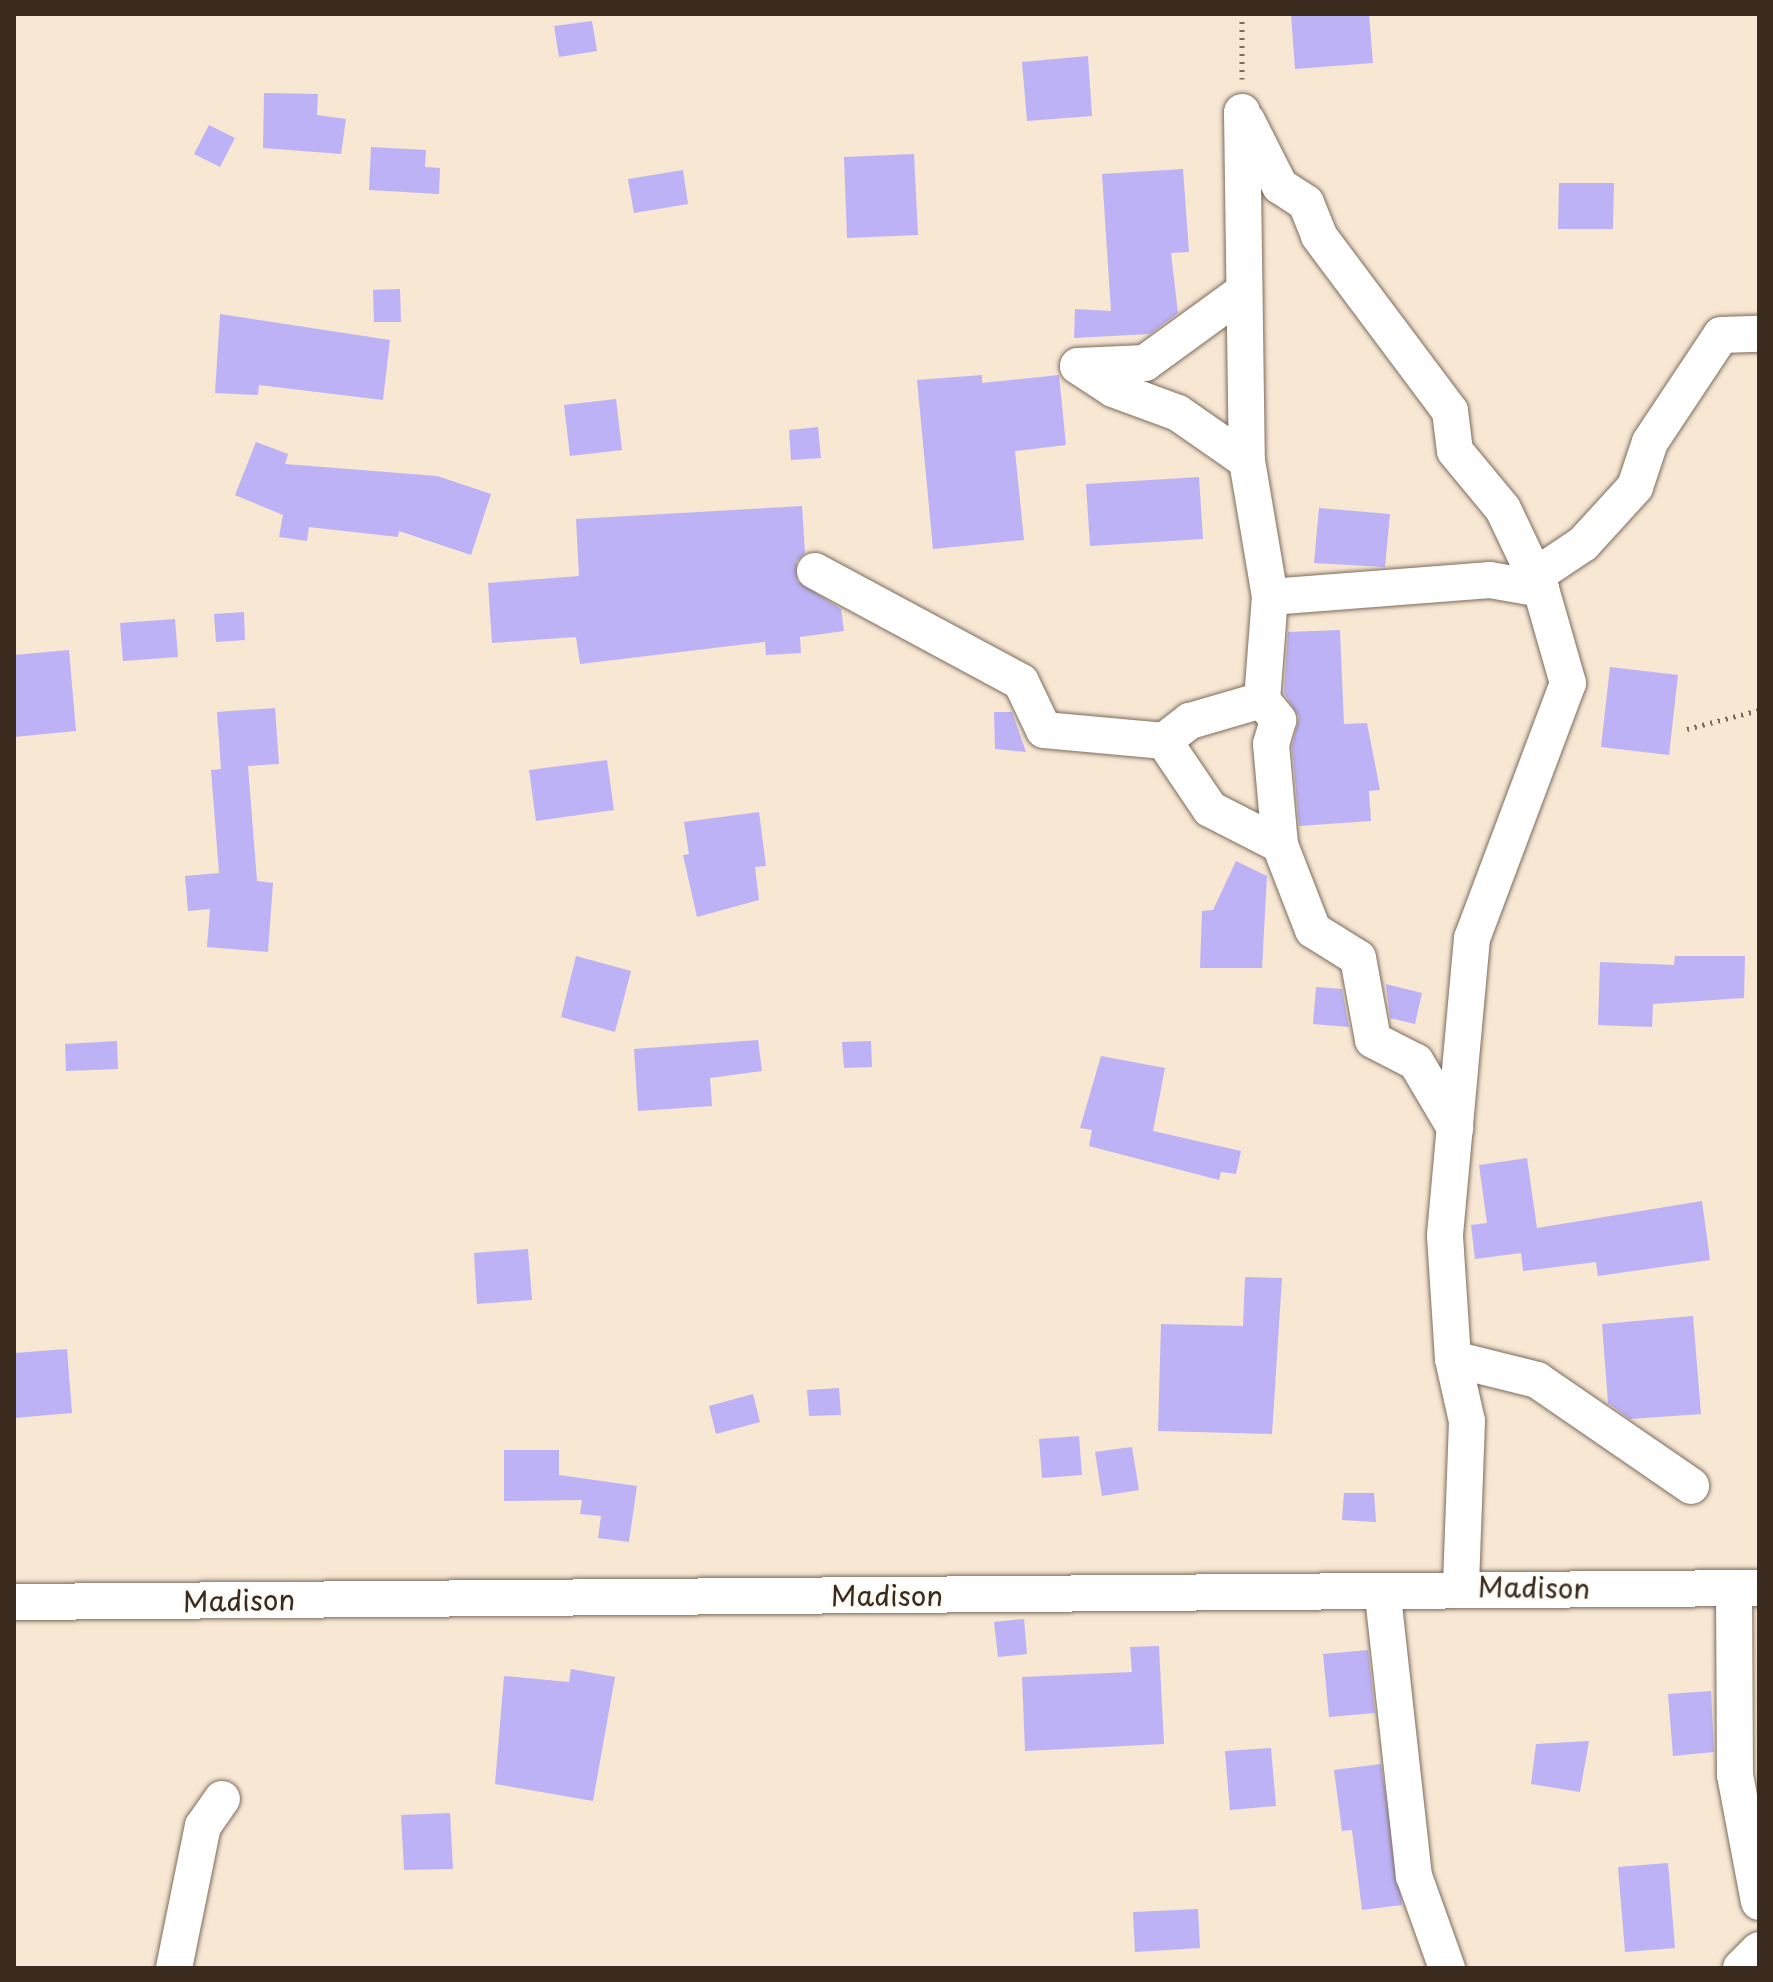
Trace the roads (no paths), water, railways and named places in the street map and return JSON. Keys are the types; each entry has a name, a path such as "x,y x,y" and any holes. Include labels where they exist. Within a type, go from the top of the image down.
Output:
{"street":[{"path":"1455,1128 1416,1062 1373,1040 1358,958 1313,930 1280,845 1271,744 1278,720 1262,700 1270,597 1247,461 1242,112 1280,186 1306,203 1319,236 1450,411 1455,451 1503,509 1538,582 1568,683 1472,938 1455,1128 1445,1236 1453,1359 1467,1421 1461,1587"},
{"path":"1244,291 1145,363 1078,366 1113,389 1178,413 1247,461"},
{"path":"1270,597 1490,580 1538,582 1583,544 1635,487 1650,442 1721,335 1759,334"},
{"path":"815,571 1021,682 1044,730 1164,741 1190,721 1262,700"},
{"path":"1164,741 1210,809 1280,845"},
{"path":"1453,1359 1537,1380 1691,1486"},
{"name":"Madison","path":"14,1602 1383,1596 1461,1587 1746,1588"},
{"path":"1746,1588 1735,1775 1759,1902"},
{"path":"1383,1596 1414,1876 1447,1968"},
{"path":"174,1968 203,1826 222,1799"},
{"path":"1741,1968 1759,1950"}]}
